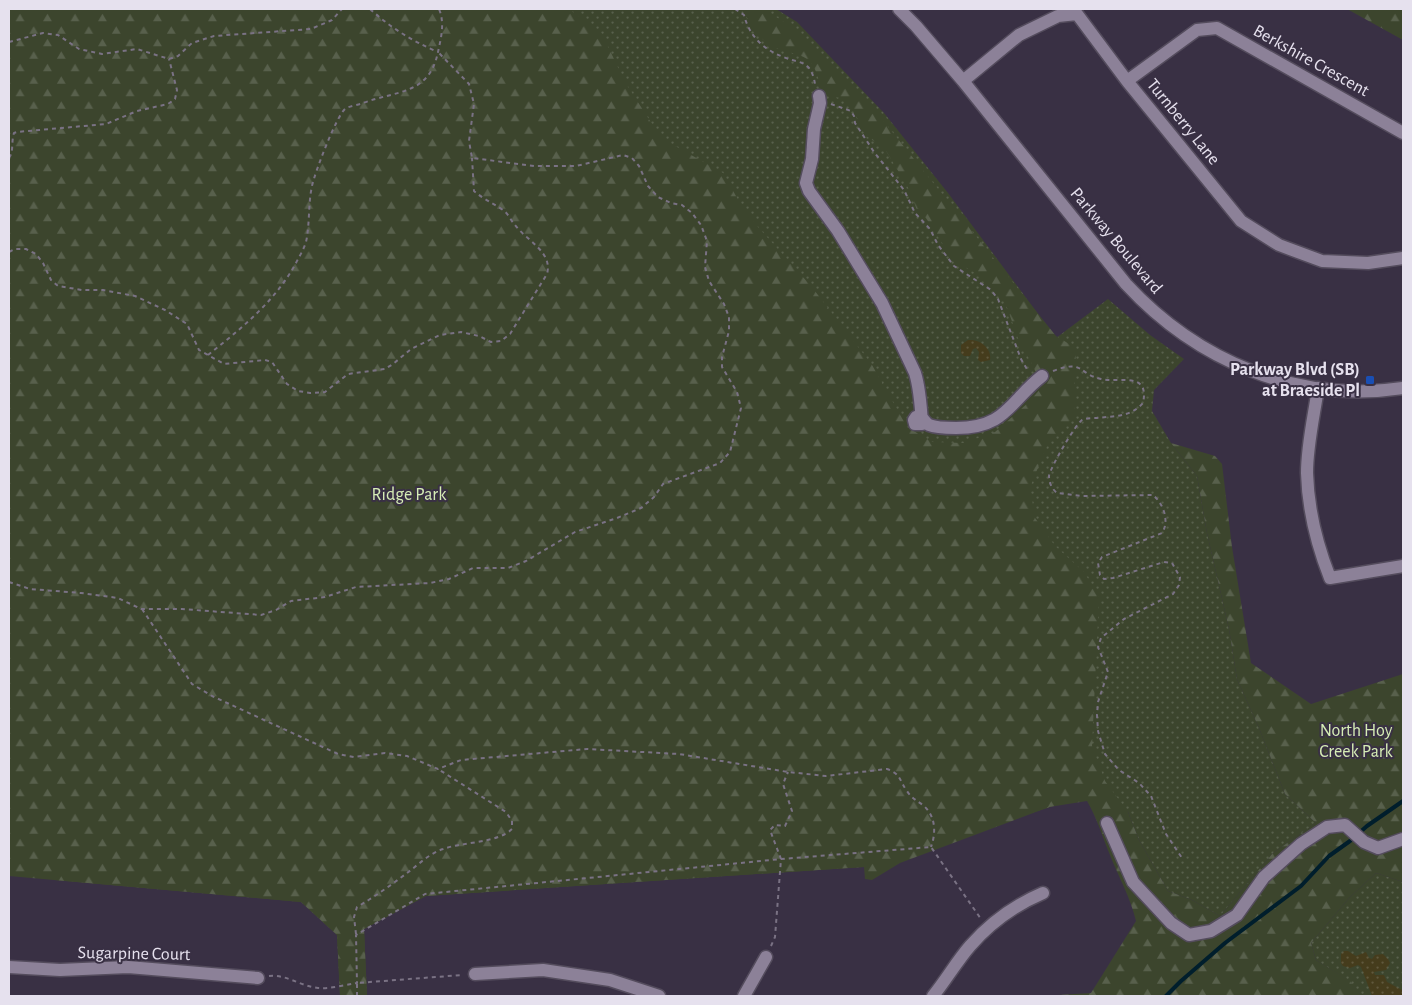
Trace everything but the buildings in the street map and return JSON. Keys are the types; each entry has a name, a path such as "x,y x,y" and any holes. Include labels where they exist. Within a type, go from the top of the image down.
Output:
{"street":[{"name":"Parkway Boulevard","path":"899,9 922,33 962,81 1126,284 1155,313 1197,345 1227,361 1271,378 1318,388 1361,391 1403,388"},
{"name":"Turnberry Lane","path":"962,81 1019,35 1058,16 1077,14 1127,81 1241,221 1279,245 1322,261 1368,263 1403,258"},
{"name":"Berkshire Crescent","path":"1127,81 1197,30 1217,28 1403,133"},
{"path":"819,96 820,103 814,128 812,159 806,183 808,191 838,231 882,303 915,373 924,422 947,428 975,427 992,422 1013,405 1032,383 1042,376"},
{"path":"1318,388 1307,474 1318,547 1330,578 1403,566"},
{"path":"1107,823 1133,882 1172,923 1189,935 1212,931 1237,915 1264,877 1301,844 1327,827 1345,825 1362,841 1378,848 1403,839"},
{"path":"933,996 971,945 1003,914 1043,892"},
{"path":"744,996 766,957"},
{"name":"Sugarpine Court","path":"9,967 60,970 128,967 258,978"},
{"path":"474,974 544,970 610,980 659,996"}],"path":[{"path":"9,42 43,33 58,34 79,49 102,54 137,49 169,59 178,56 192,43 214,36 311,29 332,20 342,9"},
{"path":"9,252 15,249 26,249 36,254 43,263 51,280 58,286 82,290 103,290 135,296 165,310 187,324 199,350 224,364 254,360 272,362 287,384 298,391 310,393 325,392 348,374 385,369 411,348 440,335 461,332 479,336 491,342 501,341 510,334 547,274 550,265 546,257 515,226 504,210 483,199 474,191 469,141 474,104 469,84 438,52 410,40 370,9"},
{"path":"208,355 252,320 290,275 306,243 312,185 335,126 345,109 380,96 412,89 424,82 431,74 436,65 442,33 442,14 439,9"},
{"path":"735,9 744,15 746,25 763,47 772,53 807,65 819,96 831,104 851,111 855,123 874,152 900,185 915,213 930,229 945,256 954,266 991,290 998,299 1021,359 1029,371 1035,375 1042,376 1063,367 1078,366 1100,379 1130,379 1136,381 1144,391 1143,403 1134,412 1125,415 1088,418 1082,421 1062,450 1049,477 1052,488 1057,493 1082,496 1153,495 1159,499 1162,507 1165,517 1162,532 1102,557 1098,563 1100,575 1104,579 1164,562 1172,563 1180,577 1179,586 1173,594 1124,619 1101,638 1098,647 1108,672 1098,702 1098,731 1106,754 1119,770 1139,784 1151,796 1166,834 1182,858"},
{"path":"9,158 12,152 12,139 17,132 106,124 137,111 168,104 175,99 177,90 169,59"},
{"path":"9,582 30,589 118,598 141,608 261,615 276,610 291,601 325,598 356,587 430,583 449,579 474,568 508,568 526,561 574,532 641,508 654,497 663,484 720,463 730,452 741,408 737,392 722,367 722,357 729,332 729,317 724,304 709,281 705,267 707,240 701,225 692,213 682,205 671,203 658,197 648,186 639,166 632,158 623,155 576,166 534,166 472,158"},
{"path":"141,608 192,684 212,696 338,754 354,757 385,753 407,756 438,769 506,812 512,821 512,829 508,833 473,843 444,848 357,907 354,917 358,996"},
{"path":"438,769 461,760 587,749 679,754 788,772 826,776 887,769 899,776 906,791 914,800 925,807 932,818 935,830 931,847 988,929"},
{"path":"766,957 775,937 781,859 770,830 775,825 785,826 792,811 783,784 788,772"},
{"path":"356,935 425,894 781,859 931,847"},
{"path":"258,978 279,975 306,986 318,988 474,974"}],"green space":[{"name":"Ridge Park","path":"9,9 776,9 797,22 884,113 948,193 1056,338 1108,299 1150,335 1184,359 1154,390 1152,411 1171,443 1197,476 1207,533 1229,629 1237,679 1285,794 1316,823 1273,853 1220,916 1192,900 1168,891 1139,840 1128,812 1091,794 864,867 426,896 364,929 367,996 340,996 337,935 301,902 55,880"},
{"name":"Ridge Park","path":"9,9 569,9 602,34 625,82 661,138 723,173 741,205 758,227 811,286 872,365 907,427 932,442 964,443 995,432 1029,402 1042,387 1018,338 1005,302 984,278 953,260 926,218 917,210 909,189 885,149 865,135 854,111 844,99 823,94 816,71 809,60 767,43 741,9 763,9 789,25 873,108 1056,336 1076,348 1074,417 1049,441 1030,487 1035,518 1055,546 1084,572 1099,597 1092,746 1105,781 1128,812 1139,840 1168,891 1192,900 1220,916 1273,853 1316,823 1285,794 1237,679 1229,629 1207,533 1197,476 1171,443 1215,456 1222,464 1232,547 1251,663 1311,704 1403,674 1403,882 1376,873 1350,897 1311,943 1316,960 1350,981 1361,996 1041,996 1091,993 1136,921 1128,895 1087,801 1049,807 900,863 872,880 865,879 864,867 426,896 364,929 367,996 340,996 337,935 301,902 9,876"},
{"path":"1347,9 1403,9 1403,40"},
{"path":"1376,873 1403,882 1403,996 1361,996 1349,981 1316,960 1311,943 1350,897"}],"sand":[{"path":"968,340 977,341 984,345 989,352 990,360 981,362 978,360 979,352 976,348 973,349 970,356 964,356 961,353 961,345"},
{"path":"1344,951 1348,951 1356,956 1366,952 1369,958 1372,959 1375,955 1383,954 1390,963 1386,970 1374,972 1375,975 1384,975 1387,982 1402,990 1403,996 1372,996 1361,967 1358,965 1350,968 1343,966 1341,963 1341,954"}],"waterway":[{"path":"1166,996 1225,943 1301,886 1329,856 1403,801"}],"place":[{"name":"Parkway Blvd (SB) at Braeside Pl","path":"1370,380"}],"park label":[{"name":"North Hoy Creek Park","path":"1356,741"}]}
